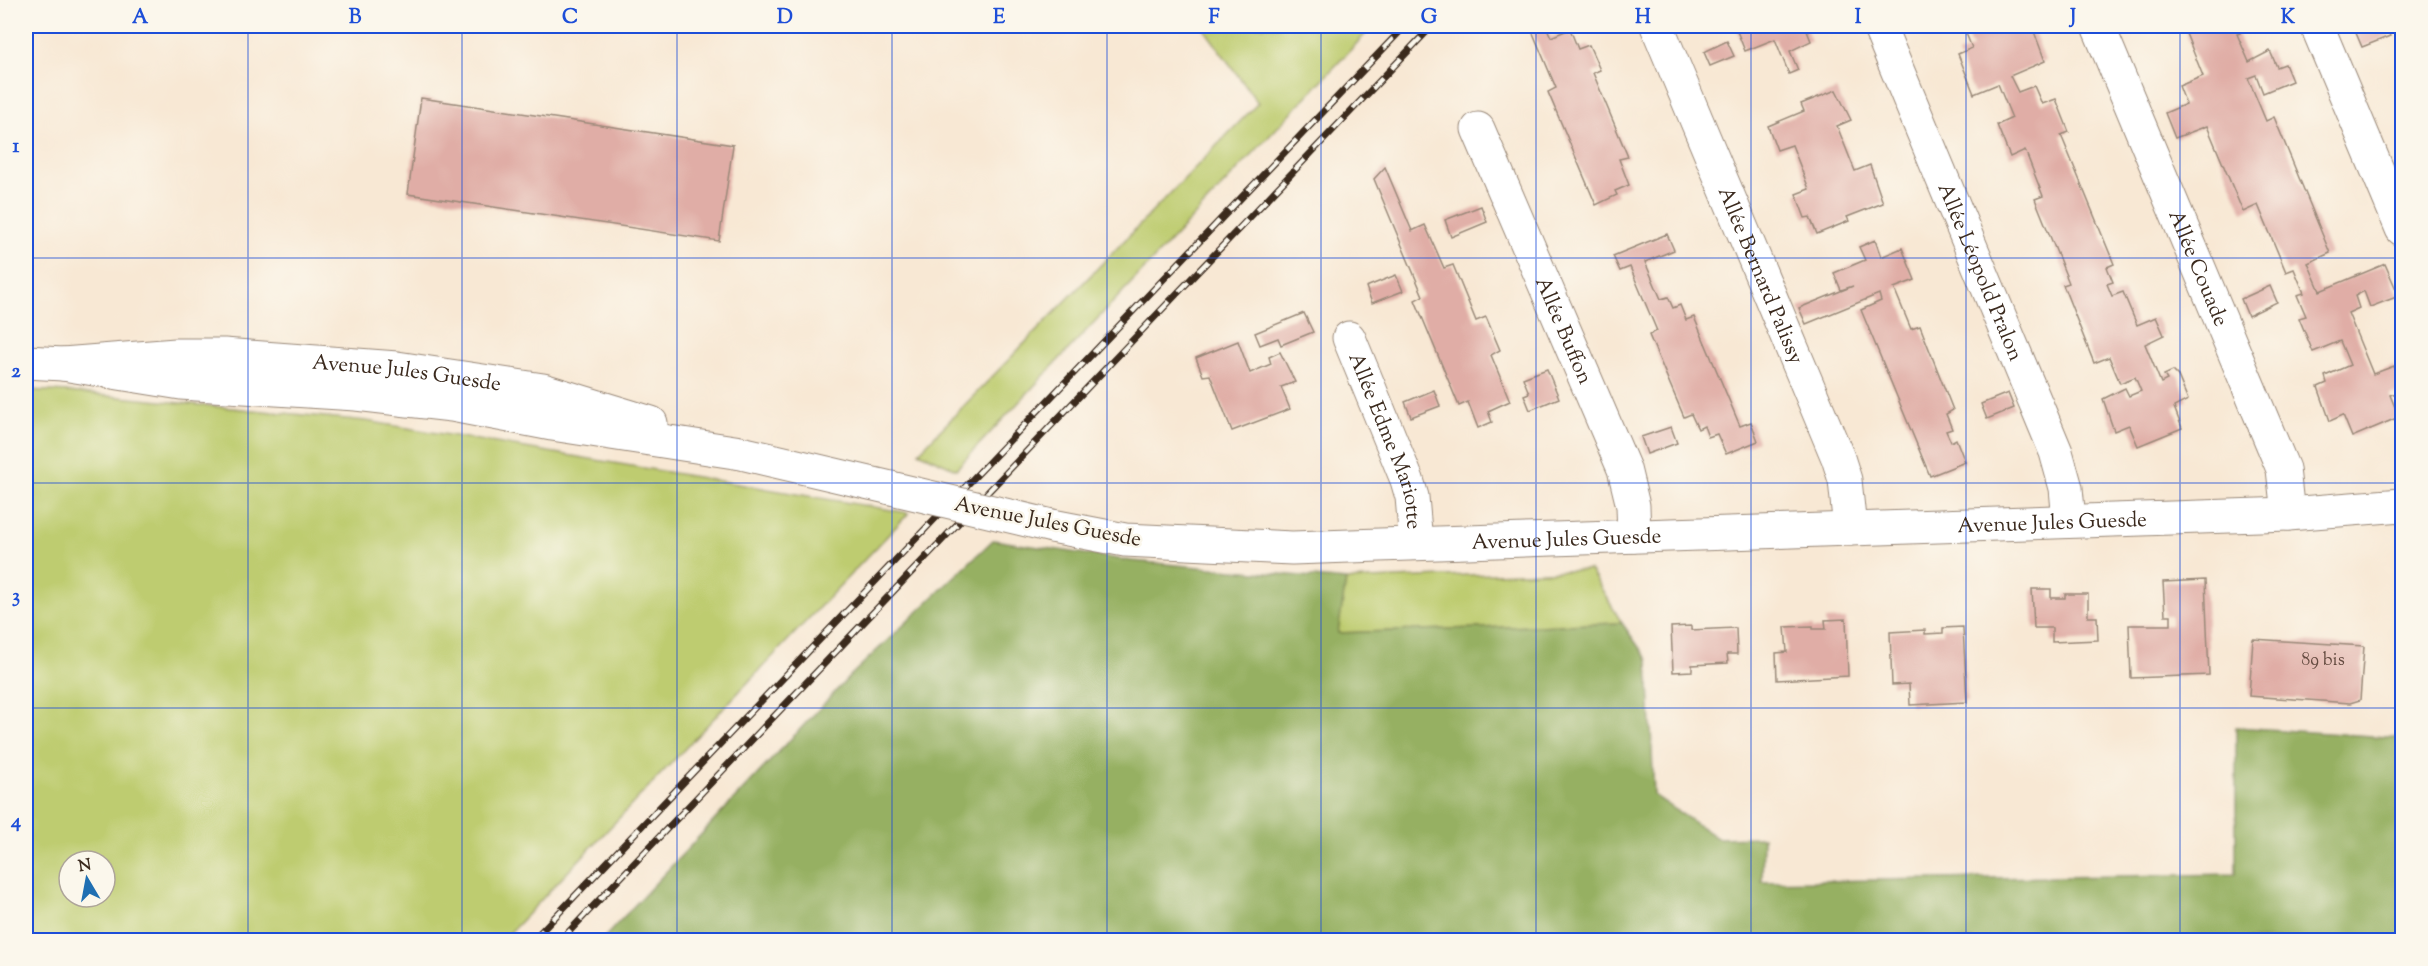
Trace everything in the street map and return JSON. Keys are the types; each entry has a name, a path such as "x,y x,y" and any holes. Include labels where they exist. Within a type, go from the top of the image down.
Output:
{"street":[{"name":"Allée Bernard Palissy","path":"1657,26 1838,458 1845,480 1850,529"},
{"name":"Allée Léopold Pralon","path":"1879,26 2056,452 2066,488 2069,521"},
{"name":"Allée Couade","path":"2098,26 2279,460 2289,514"},
{"path":"2318,26 2403,229"},
{"name":"Allée Buffon","path":"1478,129 1624,469 1632,506 1634,536"},
{"name":"Allée Edme Mariotte","path":"1349,338 1407,480 1412,497 1416,543"},
{"name":"Avenue Jules Guesde","path":"26,362 63,364 181,383 420,400 741,453 1052,526 1125,540 1206,545 1292,548 2289,514 2403,505"}],"green space":[{"path":"1202,26 1373,26 956,469 919,452 1258,103"},
{"path":"26,390 68,392 366,421 909,513 503,940 26,940"},
{"path":"993,540 1132,561 1346,580 1338,633 1622,623 1648,660 1654,795 1717,838 1763,837 1762,882 2236,874 2236,727 2402,738 2402,940 602,940 850,676"},
{"path":"1590,570 1622,623 1337,633 1346,580"}],"building":[{"path":"1530,26 1546,26 1551,37 1570,29 1578,49 1589,45 1600,70 1593,73 1628,157 1619,159 1629,185 1615,191 1617,195 1596,205 1548,92 1556,88"},
{"path":"1735,26 1805,26 1811,41 1790,51 1798,70 1789,74 1775,39 1745,51"},
{"path":"1963,26 2018,26 2019,28 2032,26 2045,61 2010,76 2018,92 2034,86 2042,104 2056,99 2069,132 2061,135 2114,264 2107,267 2113,282 2107,284 2112,296 2123,292 2137,325 2156,317 2164,335 2145,344 2161,383 2167,380 2164,375 2173,371 2178,376 2188,400 2174,407 2182,428 2138,446 2129,425 2114,431 2103,399 2125,388 2129,396 2141,391 2135,377 2120,383 2109,357 2094,363 2063,285 2069,283 2035,199 2043,196 2025,150 2010,157 1997,125 2012,118 1998,84 1974,94 1958,54 1972,48"},
{"path":"2183,26 2237,26 2240,33 2237,34 2249,62 2270,51 2277,67 2285,64 2292,81 2263,93 2256,75 2248,78 2266,121 2274,117 2330,253 2308,263 2320,291 2385,264 2399,296 2370,307 2364,291 2355,296 2359,308 2348,313 2373,374 2394,366 2402,391 2390,395 2399,417 2352,437 2343,415 2330,421 2318,387 2327,383 2325,376 2350,365 2340,341 2313,352 2299,318 2306,316 2297,295 2304,293 2294,269 2286,272 2258,205 2243,212 2207,126 2175,138 2165,113 2186,104 2179,86 2203,76"},
{"path":"2353,26 2386,26 2390,36 2362,47"},
{"path":"1727,41 1734,56 1710,66 1704,52"},
{"path":"1836,90 1851,120 1837,126 1855,171 1870,165 1883,203 1847,217 1849,221 1817,234 1810,217 1805,218 1796,194 1809,189 1792,145 1777,150 1768,126 1804,111 1801,104"},
{"path":"421,98 733,145 719,241 408,194"},
{"path":"1385,167 1412,231 1425,225 1444,268 1453,265 1476,321 1486,317 1500,350 1491,355 1510,401 1488,411 1492,422 1478,428 1468,402 1459,406 1415,300 1423,296 1374,179"},
{"path":"1481,206 1487,222 1451,237 1445,220"},
{"path":"1667,234 1674,250 1645,262 1661,299 1668,297 1673,308 1680,305 1686,320 1694,317 1740,426 1751,422 1758,441 1726,454 1717,434 1708,437 1704,426 1698,429 1691,414 1684,417 1649,335 1657,331 1630,267 1620,271 1613,256"},
{"path":"1875,240 1881,257 1902,248 1915,280 1894,288 1911,329 1920,326 1953,410 1946,414 1952,429 1946,431 1951,442 1956,439 1965,462 1930,476 1861,310 1881,301 1879,294 1806,324 1799,308 1853,286 1841,290 1834,273 1865,260 1859,247"},
{"path":"1396,275 1403,291 1372,303 1366,287"},
{"path":"2270,286 2277,302 2248,316 2241,299"},
{"path":"1304,313 1313,332 1281,345 1278,338 1260,345 1255,333"},
{"path":"1238,341 1250,373 1271,364 1269,357 1280,352 1295,382 1281,387 1290,409 1232,431 1210,375 1203,376 1196,358"},
{"path":"1547,369 1559,398 1530,410 1524,395 1529,393 1523,378"},
{"path":"1434,390 1440,406 1411,417 1405,402"},
{"path":"2008,393 2014,408 1987,419 1981,404"},
{"path":"1671,427 1677,443 1647,454 1641,437"},
{"path":"2205,580 2209,675 2131,678 2129,625 2171,625 2171,615 2165,615 2163,582"},
{"path":"2032,589 2051,589 2051,598 2065,598 2065,594 2088,594 2088,617 2097,617 2098,640 2052,642 2052,628 2034,628"},
{"path":"1846,619 1848,676 1777,680 1776,653 1787,652 1785,627 1813,626 1813,629 1826,629 1825,620"},
{"path":"1691,626 1691,630 1736,628 1737,654 1727,654 1728,663 1692,665 1692,671 1673,672 1671,627"},
{"path":"1963,627 1967,702 1910,705 1909,684 1892,685 1890,632 1925,630 1925,634 1943,633 1943,628"},
{"path":"2253,639 2364,646 2360,700 2350,703 2249,696"}],"railway":[{"path":"533,940 1405,26"},
{"path":"561,940 1432,26"}]}
